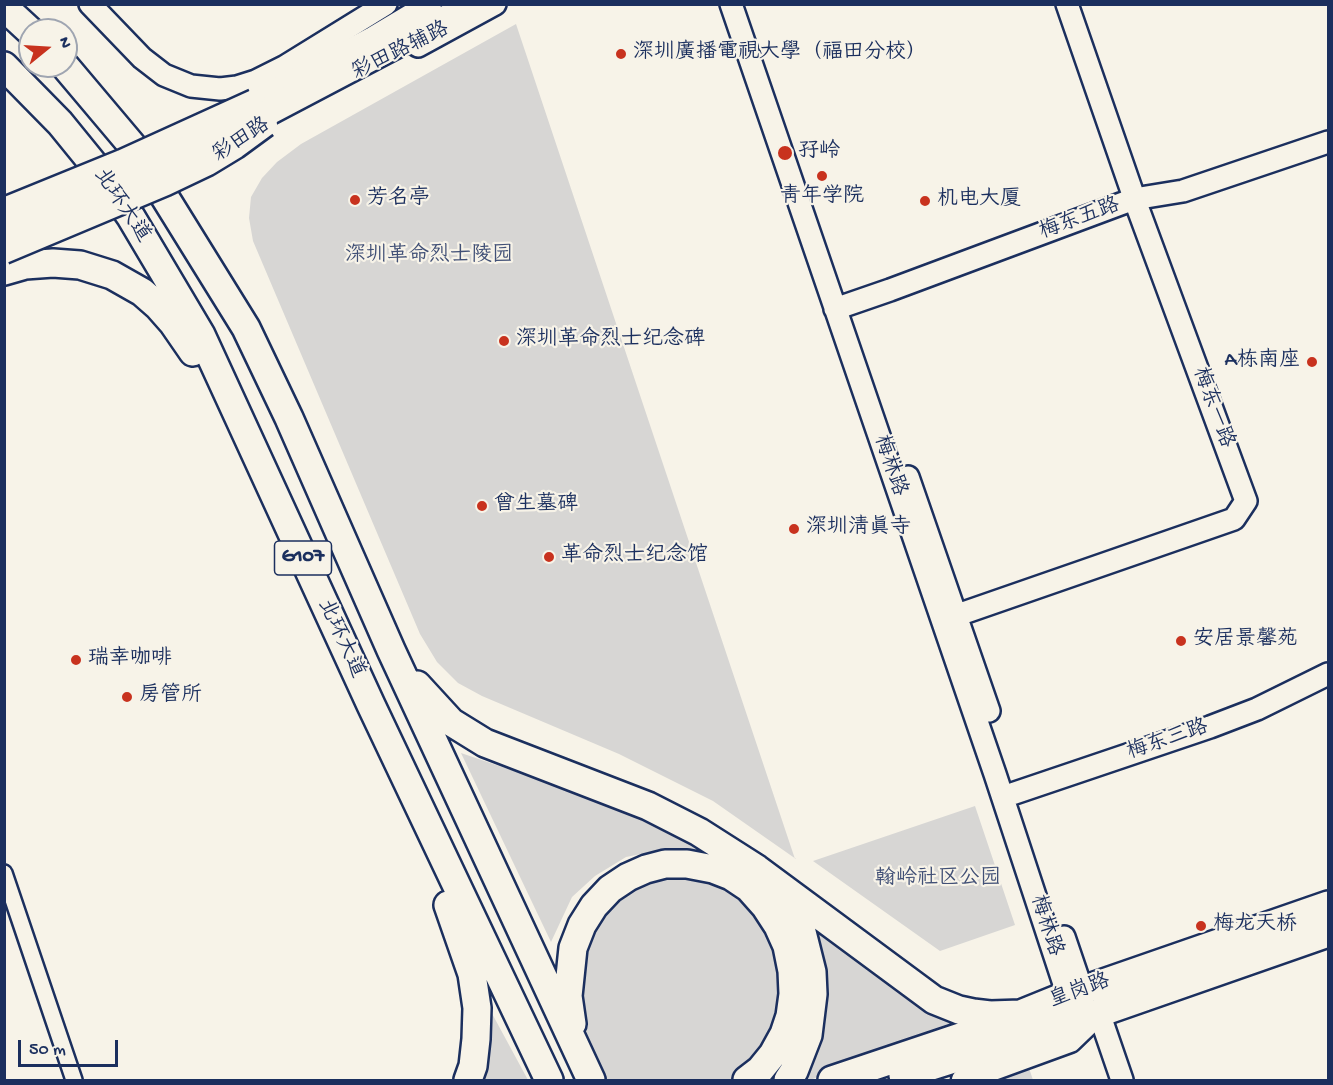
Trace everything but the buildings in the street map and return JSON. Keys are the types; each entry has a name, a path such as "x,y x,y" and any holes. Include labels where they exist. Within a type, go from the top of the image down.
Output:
{"highway":[{"path":"4,7 18,20"},
{"path":"4,227 64,204 177,155 260,114 431,15"},
{"name":"北环大道","path":"5,67 60,123 95,166 131,217 201,335 371,705 549,1080"},
{"name":"北环大道","path":"74,78 135,149 246,328 591,1080"},
{"path":"4,271 41,263 80,265 112,275 142,292 173,323 241,423"},
{"path":"392,650 431,702 451,722 469,734 503,751 673,818 717,843 756,869 933,1000 973,1013 1021,1014"},
{"path":"371,705 395,776 459,932 472,974 477,1008 476,1039 473,1066 468,1080"},
{"path":"576,1049 568,996 569,974 573,948 582,925 594,906 610,889 646,869 664,864 704,867 731,876 749,888 765,906 787,946 792,971 793,994 790,1016 784,1034 773,1054 760,1070 747,1080"},
{"path":"756,869 779,893 802,932 812,972 808,1035 788,1080"},
{"name":"皇岗路","path":"832,1080 981,1030 1075,993 1329,905"},
{"name":"皇岗路","path":"887,1080 1099,1013 1329,933"}],"main road":[{"path":"311,70 369,25 404,4"},
{"name":"彩田路","path":"4,252 166,184 207,164 236,147 260,114 311,70 373,38 431,15 467,4"},
{"name":"彩田路","path":"4,209 133,157 260,114 339,83 431,15"},
{"path":"963,1080 1070,1041 1099,1013"}],"street":[{"path":"90,4 142,58 164,75 191,86 220,89 256,81 284,67 386,4"},
{"name":"彩田路辅路","path":"339,83 407,51 495,4"},
{"name":"梅东一路","path":"950,617 1234,519 1246,501 1134,199 1067,4"},
{"name":"梅林路","path":"740,9 950,617 1075,993"},
{"name":"梅东五路","path":"841,306 1134,199 1183,191 1329,142"},
{"name":"梅东三路","path":"1010,795 1210,727 1257,709 1329,674"},
{"path":"4,873 74,1080"},
{"path":"1099,1013 1122,1080"}],"green space":[{"name":"深圳革命烈士陵园","path":"516,24 795,858 713,801 619,754 482,696 458,683 437,662 420,634 253,241 249,218 251,197 262,178 277,162 301,144"},
{"path":"461,753 558,786 628,814 707,851 661,850 626,857 595,876 572,897 551,942"},
{"name":"翰岭社区公园","path":"975,806 1015,925 940,951 813,861"},
{"path":"677,873 735,889 771,931 783,990 773,1035 736,1080 604,1080 581,1031 580,944 624,889"},
{"path":"811,921 967,1019 810,1080 804,1080 821,1042 825,1027 828,993 824,956"},
{"path":"489,1008 528,1080 481,1080"},
{"path":"1029,1068 1033,1080 998,1080"}],"place":[{"name":"深圳廣播電視大學（福田分校）","path":"621,54"},
{"name":"孖岭","path":"785,153"},
{"name":"青年学院","path":"822,176"},
{"name":"芳名亭","path":"355,200"},
{"name":"机电大厦","path":"925,201"},
{"name":"深圳革命烈士纪念碑","path":"504,341"},
{"name":"A栋南座","path":"1312,362"},
{"name":"曾生墓碑","path":"482,506"},
{"name":"深圳清真寺","path":"794,529"},
{"name":"革命烈士纪念馆","path":"549,557"},
{"name":"安居景馨苑","path":"1181,641"},
{"name":"瑞幸咖啡","path":"76,660"},
{"name":"房管所","path":"127,697"},
{"name":"梅龙天桥","path":"1201,926"}]}
